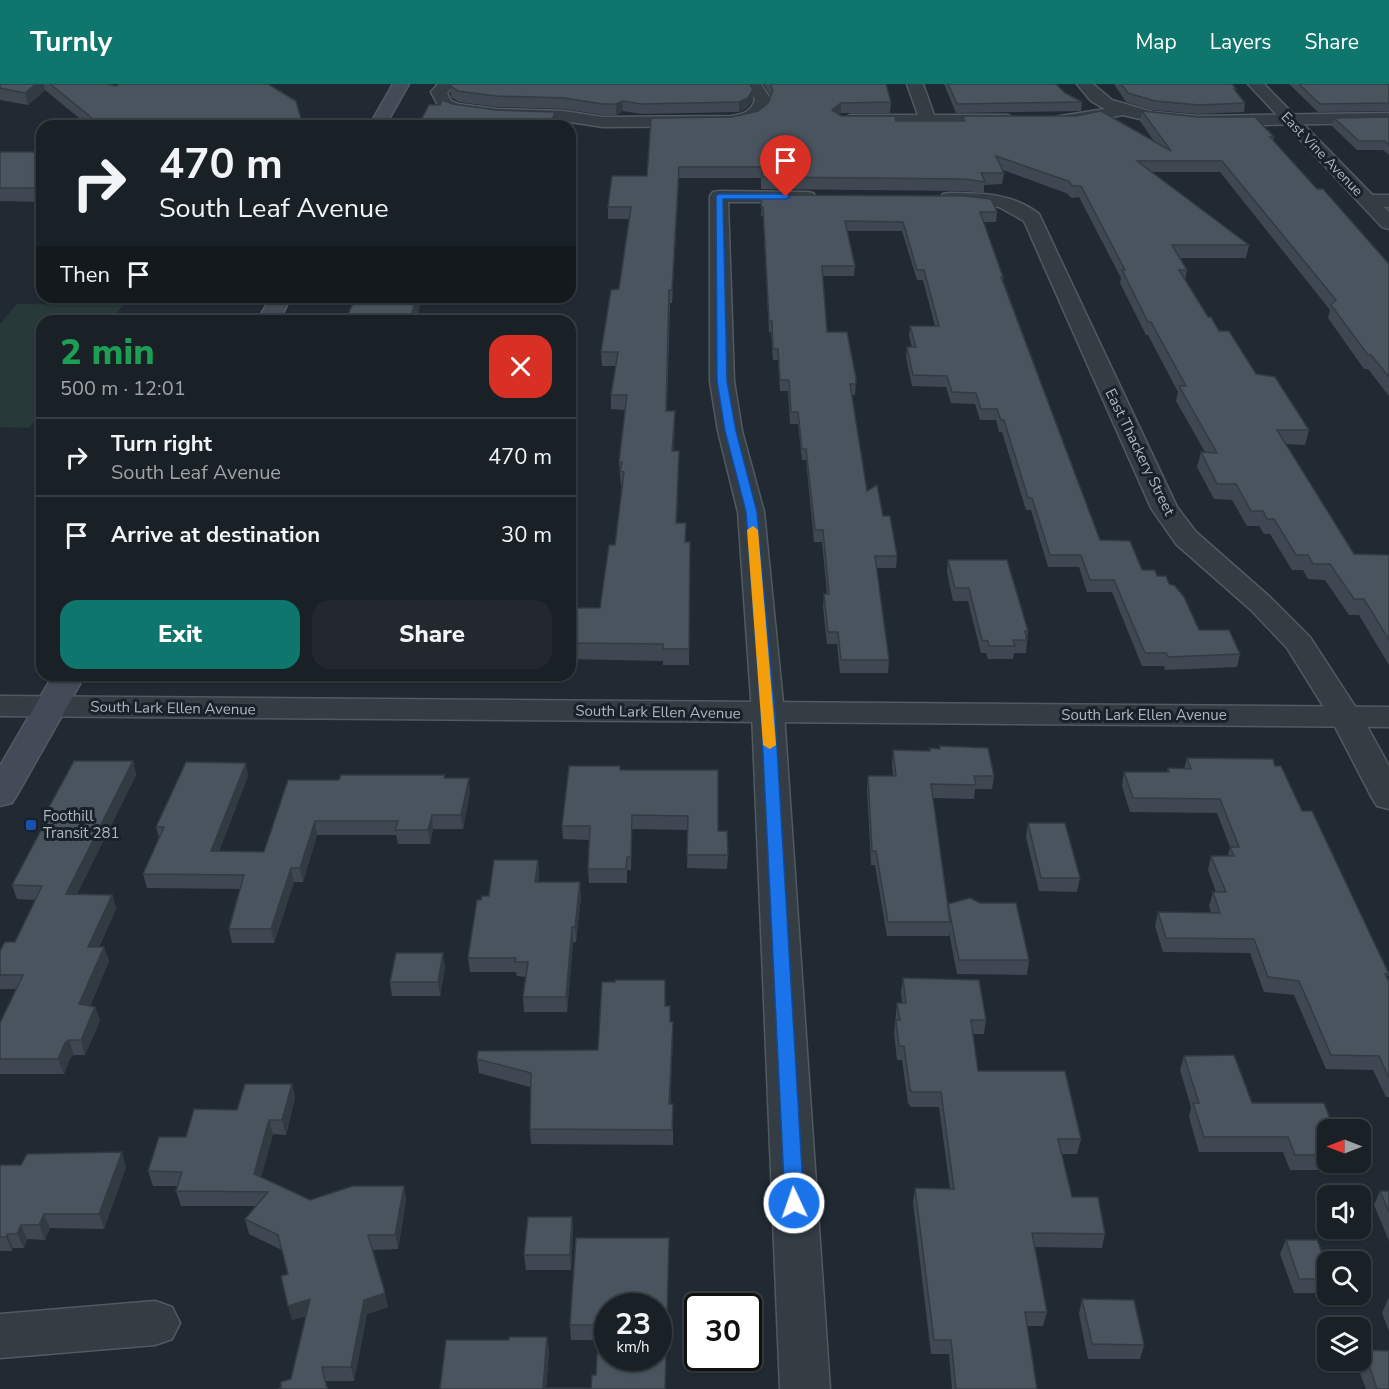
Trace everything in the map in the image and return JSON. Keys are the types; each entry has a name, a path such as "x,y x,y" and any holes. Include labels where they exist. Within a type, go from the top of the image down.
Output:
{"main road":[{"path":"380,120 401,84"},
{"path":"0,795 66,681"}],"street":[{"path":"447,84 439,92 444,104 454,108 497,114 564,116 626,123 731,121 750,117 760,110 763,100 758,89 751,84"},
{"path":"915,84 928,120"},
{"path":"1085,84 1102,102 1123,110 1154,117 1197,121 1389,118"},
{"name":"East Vine Avenue","path":"1256,84 1389,223"},
{"path":"1047,120 1075,119 1123,110"},
{"path":"842,120 1023,120"},
{"path":"805,1389 768,713 751,512 730,431 722,381 719,196 824,197"},
{"name":"East Thackery Street","path":"928,198 975,198 1007,203 1024,210 1032,218 1164,508 1186,538 1261,604 1299,643 1346,717 1389,798"},
{"path":"1368,201 1389,201"},
{"name":"South Lark Ellen Avenue","path":"0,706 1389,717"},
{"path":"0,1336 156,1323"}],"shaded area":[{"path":"17,304 123,305 116,315 36,315 36,419 29,428 0,427 0,324"}],"building":[{"path":"0,84 36,84 25,93 0,88"},
{"path":"50,84 117,86 118,84 268,84 296,101 301,120 95,120"},
{"path":"452,84 750,84 753,90 748,98 739,102 641,104 623,101 616,104 603,104 564,98 496,96 458,91 450,86"},
{"path":"770,84 886,84 891,102 841,103 832,110 841,116 895,116 896,121 965,121 963,116 1076,116 1101,111 1171,151 1142,111 1199,117 1255,117 1317,189 1323,189 1389,264 1389,377 1371,355 1368,355 1331,305 1336,300 1222,161 1137,161 1249,245 1172,245 1187,270 1179,270 1208,317 1211,317 1219,331 1229,331 1256,374 1275,377 1309,430 1277,430 1354,554 1389,555 1389,640 1364,599 1354,599 1330,564 1313,564 1308,555 1296,555 1274,519 1267,519 1263,511 1251,511 1236,484 1217,484 1201,452 1217,453 1179,386 1186,386 1151,322 1148,322 1122,270 1125,270 1081,186 1073,186 1068,181 996,156 1004,173 981,173 985,182 964,179 762,177 762,167 679,167 672,290 669,290 666,411 675,411 672,451 679,451 676,523 686,523 685,542 690,542 689,649 663,649 663,644 576,643 576,608 600,608 609,545 615,545 624,472 620,471 622,462 619,462 627,395 611,395 618,352 601,352 611,290 619,289 631,207 608,207 612,176 647,176 651,118 732,117 758,111 768,103 773,90"},
{"path":"948,84 1056,84 1065,93 1082,102 957,104"},
{"path":"1121,84 1232,84 1245,103 1199,105 1155,101 1128,93"},
{"path":"1299,84 1389,84 1389,103 1320,104"},
{"path":"442,100 453,104 496,110 555,112 552,120 421,120 429,105 440,105"},
{"path":"1389,117 1389,145 1385,141 1359,141 1334,118"},
{"path":"0,152 36,152 36,188 0,188"},
{"path":"762,195 964,196 991,199 997,212 980,212 1003,277 1001,277 1100,540 1130,541 1142,570 1155,570 1157,576 1166,576 1169,584 1175,586 1184,597 1199,630 1229,630 1240,654 1168,657 1166,653 1145,653 1114,580 1090,580 1081,555 1050,555 1032,498 1028,498 1004,420 1001,420 997,409 981,409 976,393 952,392 947,376 913,375 907,347 916,347 910,326 939,326 924,270 917,270 903,222 845,221 855,266 822,266 827,332 847,332 856,378 856,384 850,384 867,491 877,485 883,516 890,516 897,556 875,556 889,660 841,660 838,632 828,632 824,594 829,594 823,530 815,530 806,449 802,449 798,412 791,412 789,380 780,380 778,349 773,349 772,321 769,321"},
{"path":"353,303 415,303 411,315 348,315"},
{"path":"948,560 1007,560 1028,631 1025,631 1027,640 1013,640 1015,646 989,646 988,641 982,640 969,588 955,588"},
{"path":"940,746 988,748 994,776 974,776 976,785 931,784 950,922 888,922 876,851 872,851 868,776 896,776 893,750 930,751 930,748 940,749"},
{"path":"1187,758 1273,759 1275,766 1281,766 1302,811 1312,811 1389,974 1385,974 1389,982 1389,1078 1379,1056 1331,1055 1299,981 1268,977 1254,939 1166,938 1158,912 1220,913 1213,892 1226,892 1211,856 1234,856 1230,847 1239,847 1220,799 1133,798 1124,772 1169,772 1168,768 1191,769"},
{"path":"74,761 133,761 66,894 112,895 88,947 104,947 79,1004 95,1007 81,1040 69,1040 65,1043 58,1059 0,1059 0,1023 23,975 0,975 0,951 5,942 15,942 42,886 12,885 46,821 42,820"},
{"path":"186,762 246,763 211,851 264,852 288,780 339,780 341,775 445,775 444,778 469,778 461,815 432,815 428,830 395,830 398,821 315,821 300,868 291,868 271,929 229,929 244,875 143,874 164,827 156,827"},
{"path":"569,766 620,766 620,770 718,770 718,831 727,831 728,855 687,855 688,816 632,815 631,857 627,857 626,869 588,869 590,826 562,826"},
{"path":"1028,823 1065,823 1080,878 1041,878"},
{"path":"494,860 538,860 535,882 580,882 575,927 572,927 566,997 523,997 528,962 515,962 516,958 468,958 477,900 481,900 482,896 489,896"},
{"path":"970,898 980,903 1016,903 1029,960 959,960 948,904"},
{"path":"396,953 443,953 438,982 390,982"},
{"path":"903,978 979,980 986,1020 971,1020 978,1071 1065,1071 1081,1139 1058,1139 1072,1197 1098,1197 1105,1234 1032,1233 1047,1312 1025,1312 1037,1389 956,1389 951,1340 934,1340 915,1188 954,1189 941,1092 912,1092 904,1046 899,1046 896,1020 900,1020 897,1003 906,1003"},
{"path":"615,980 665,980 665,1006 670,1006 670,1022 673,1022 669,1104 673,1104 672,1130 530,1129 531,1073 477,1059 478,1051 598,1050 602,982 615,982"},
{"path":"1234,1055 1252,1103 1324,1103 1330,1119 1317,1119 1317,1155 1295,1155 1288,1137 1204,1137 1193,1103 1199,1103 1184,1056"},
{"path":"245,1084 292,1084 282,1120 269,1120 254,1174 310,1200 353,1186 404,1186 395,1235 368,1235 385,1293 364,1300 351,1367 322,1367 327,1389 278,1389 281,1388 281,1382 291,1379 310,1299 288,1306 281,1276 288,1274 278,1235 245,1219 268,1192 176,1191 182,1172 148,1171 159,1137 186,1137 194,1109 237,1110"},
{"path":"122,1152 99,1214 44,1214 39,1225 21,1225 17,1234 0,1237 0,1165 21,1165 27,1154"},
{"path":"1380,1191 1389,1191 1389,1212"},
{"path":"528,1217 572,1217 570,1255 524,1255"},
{"path":"576,1238 669,1238 668,1293 594,1293 594,1325 570,1325"},
{"path":"1286,1240 1317,1240 1321,1251 1317,1251 1317,1279 1299,1279"},
{"path":"1082,1299 1134,1300 1144,1345 1092,1344"},
{"path":"509,1337 547,1337 543,1388 591,1388 592,1375 596,1375 596,1371 665,1371 665,1389 440,1389 446,1340 509,1340"},
{"path":"1371,1350 1389,1351 1389,1389 1377,1389 1371,1371"}],"slow traffic":[{"path":"753,530 770,745"}],"place":[{"name":"Foothill Transit 281","path":"31,825"}],"route":[{"path":"786,197 719,196 722,381 730,431 751,512 768,713 794,1203"}]}
